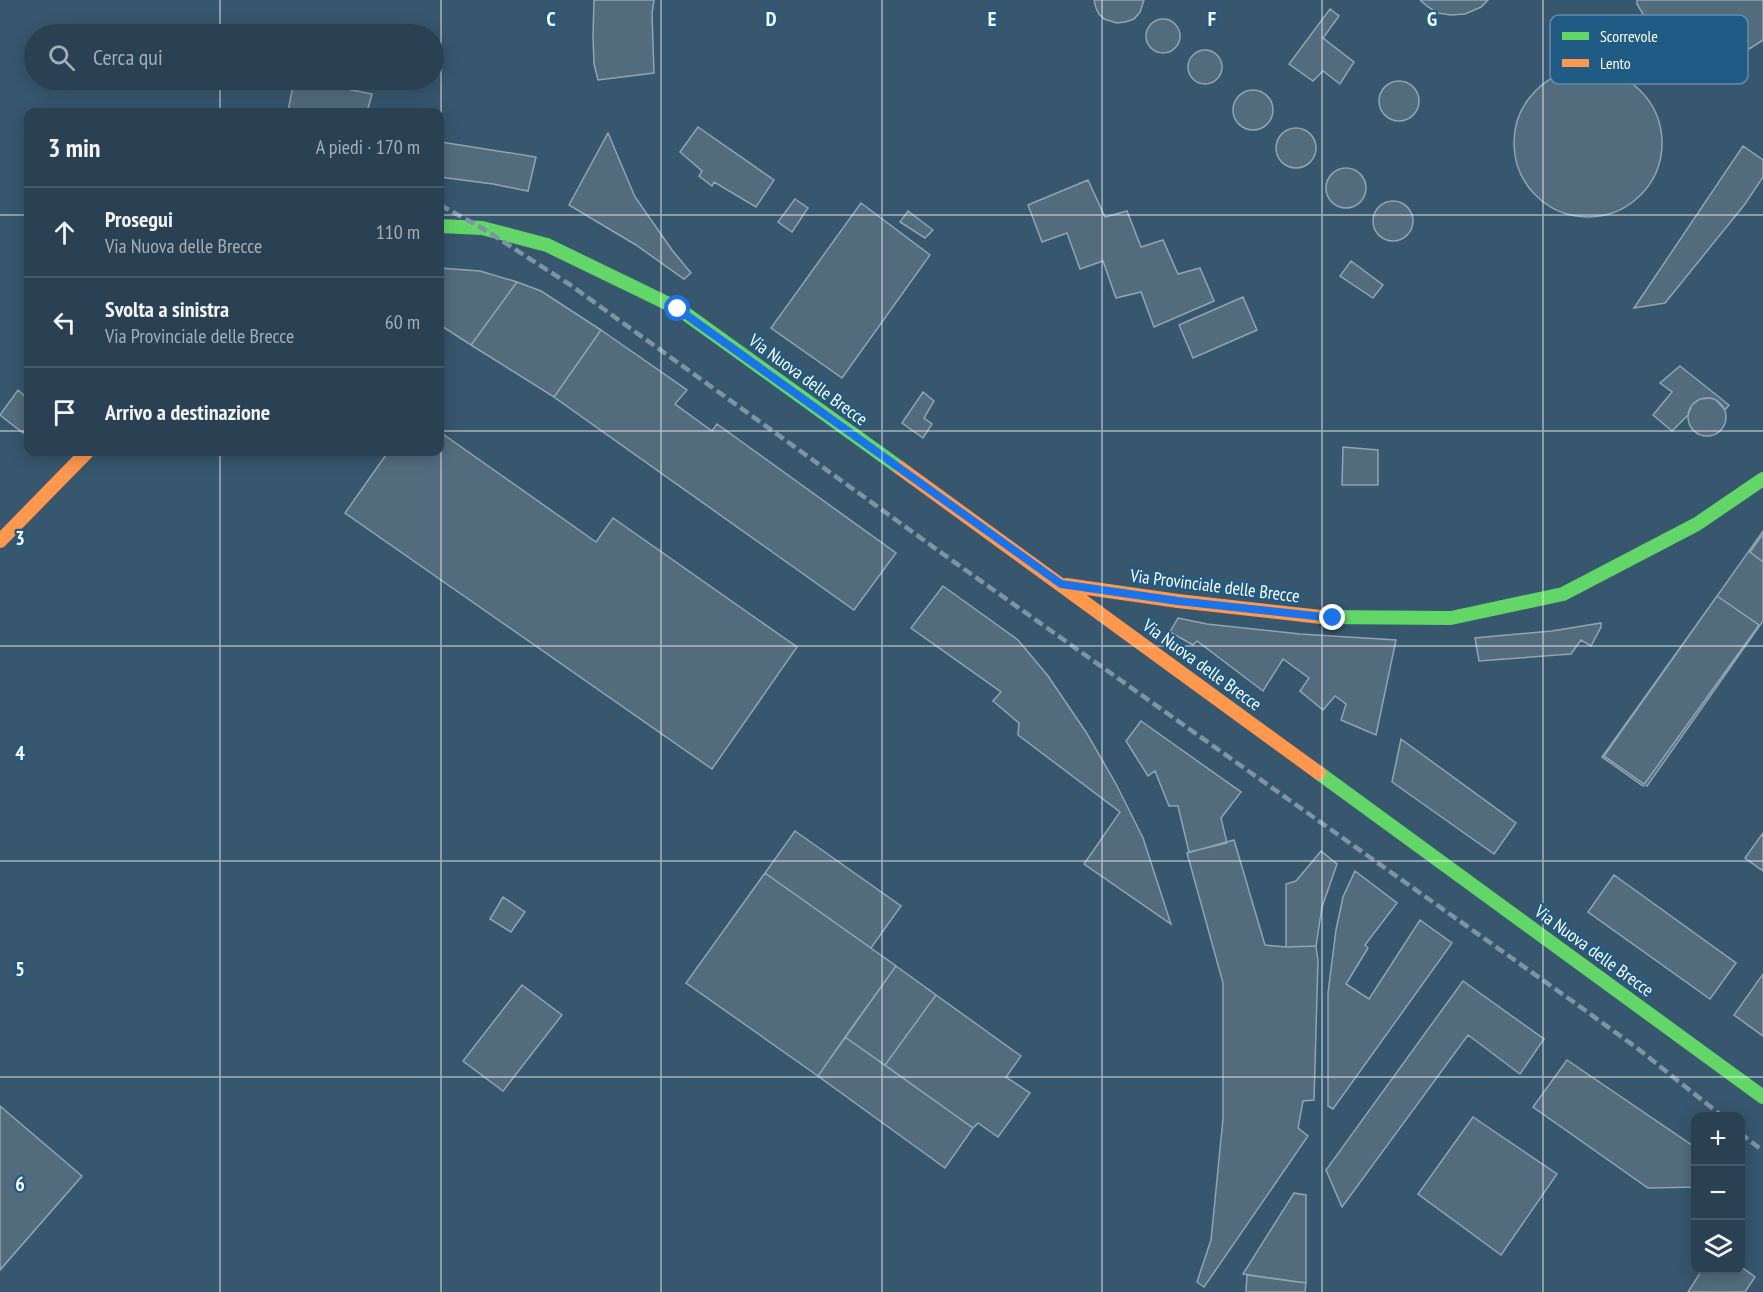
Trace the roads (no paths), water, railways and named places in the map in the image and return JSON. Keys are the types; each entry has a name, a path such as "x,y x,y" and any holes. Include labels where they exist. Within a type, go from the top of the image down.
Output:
{"street":[{"name":"Via Nuova delle Brecce","path":"444,226 482,228 547,245 678,309 1061,584 1763,1097"},
{"path":"0,542 83,456"},
{"name":"Via Provinciale delle Brecce","path":"1061,584 1178,601 1333,618 1451,618 1563,594 1697,524 1763,478"}],"railway":[{"path":"444,207 482,228 569,284 950,559 1575,1003 1637,1048 1717,1112"},
{"path":"1745,1137 1763,1151"}]}
